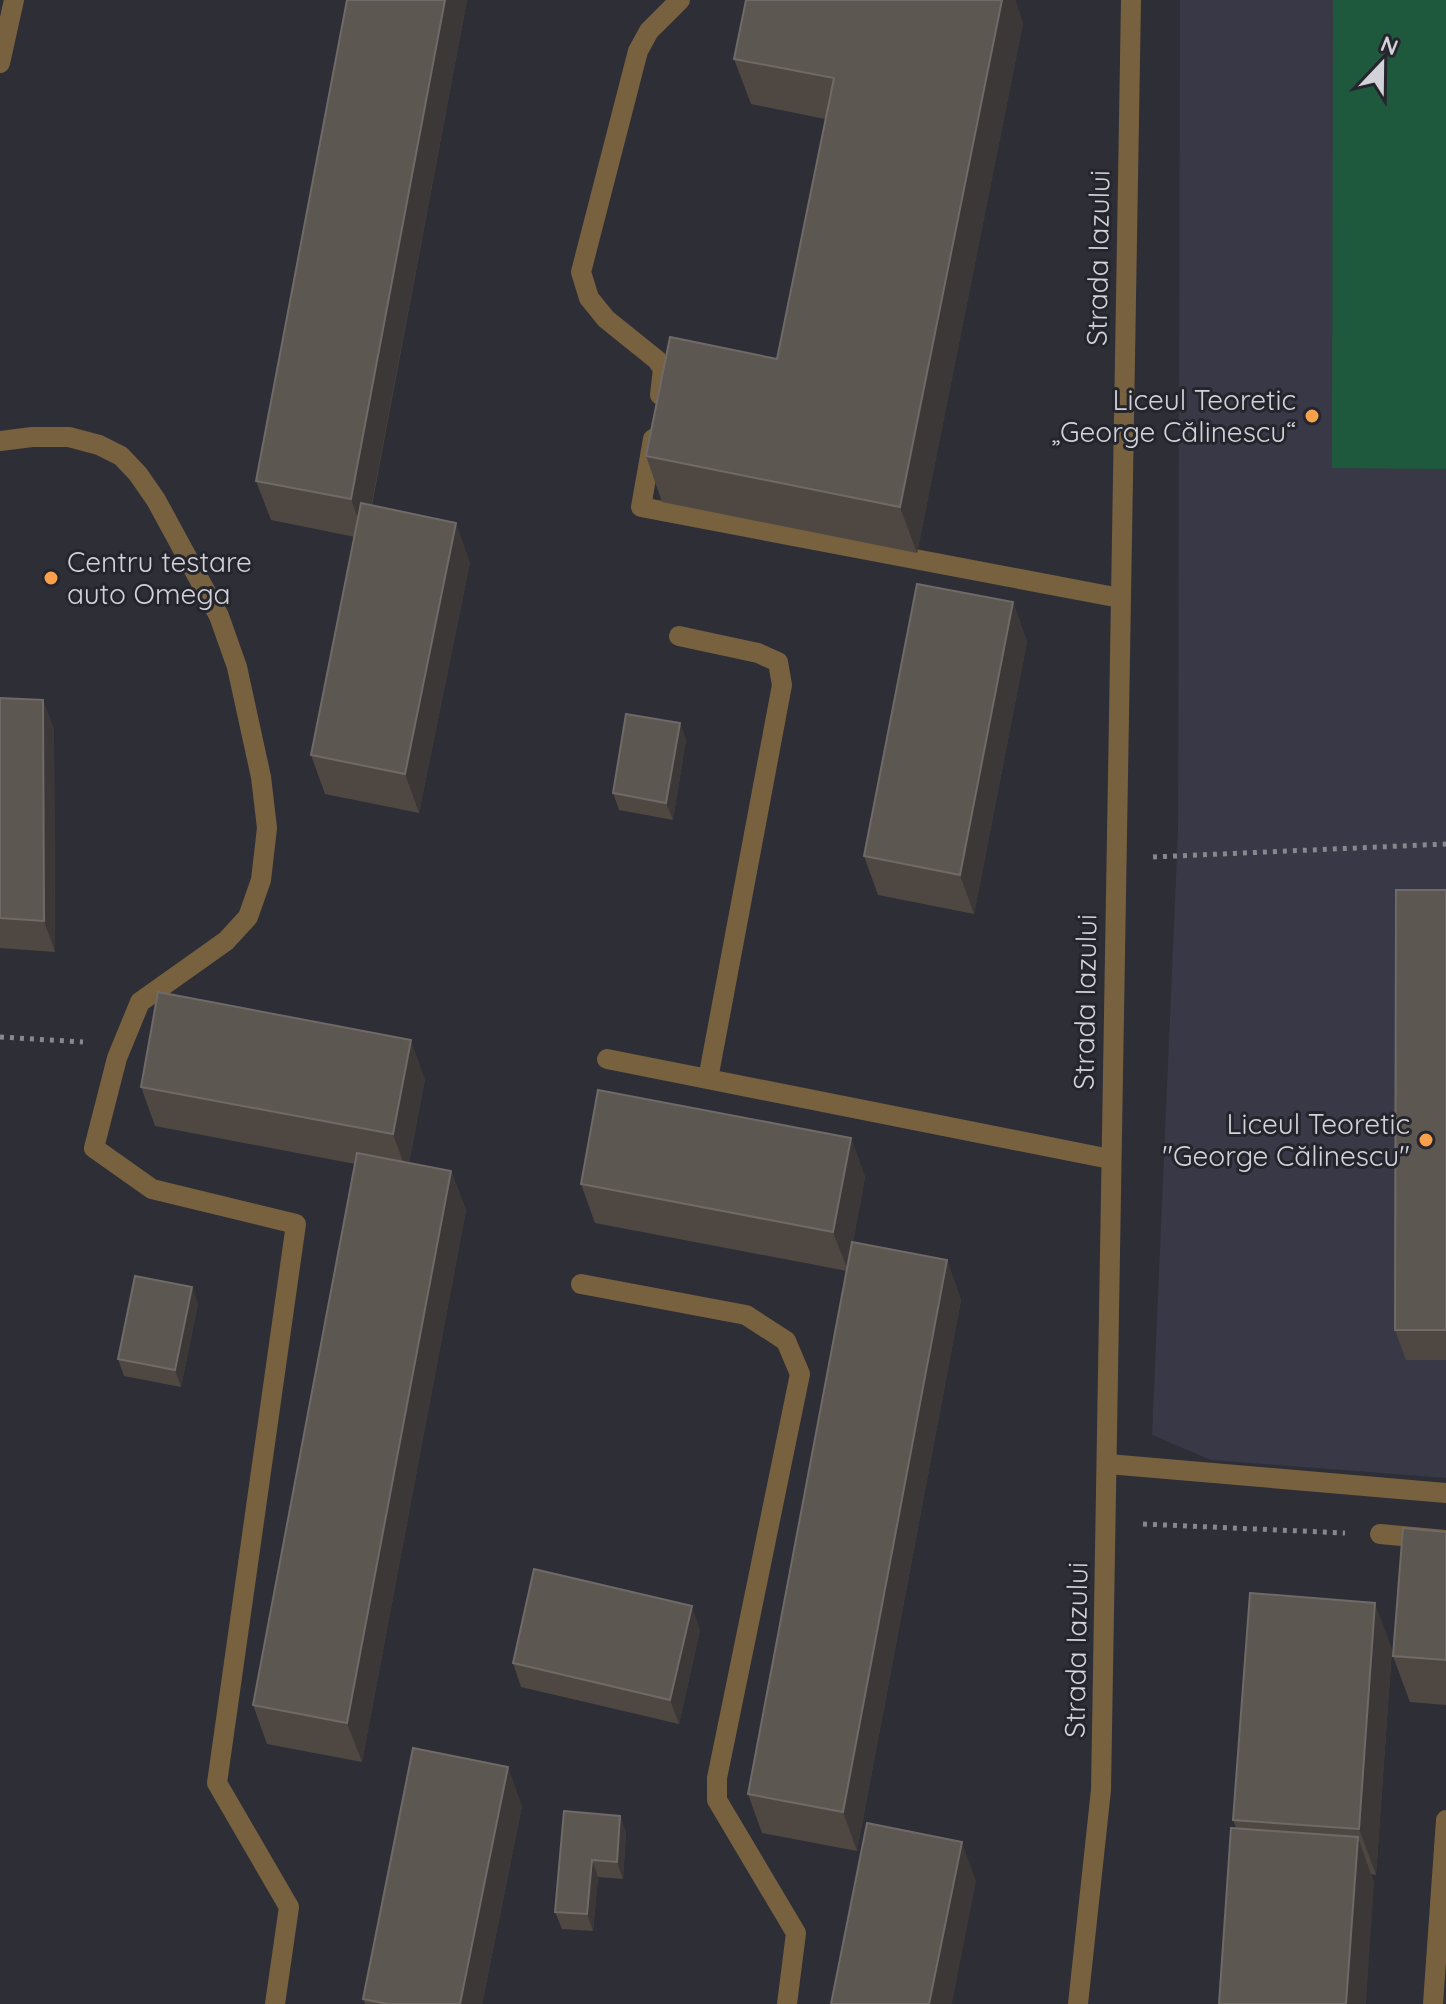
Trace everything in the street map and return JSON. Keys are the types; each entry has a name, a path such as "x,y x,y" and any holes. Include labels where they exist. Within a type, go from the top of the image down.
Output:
{"street":[{"path":"0,63 14,0"},
{"path":"680,0 649,31 638,51 581,272 589,298 606,319 657,360 663,369 641,507 1120,598"},
{"name":"Strada Iazului","path":"1078,2004 1101,1790 1131,0"},
{"path":"0,441 69,437 99,445 121,456 138,474 156,500 219,616 237,667 261,777 267,828 261,880 248,917 226,941 140,1002 117,1058 94,1148 152,1189 296,1224 217,1783 289,1907 275,2004"},
{"path":"679,636 758,653 778,662 782,685 708,1079"},
{"path":"607,1059 1110,1159"},
{"path":"581,1284 746,1315 786,1341 800,1374 717,1778 717,1800 796,1933 787,2004"},
{"path":"1108,1464 1446,1493"},
{"path":"1380,1534 1446,1540"},
{"path":"1433,2004 1446,1820"}],"path":[{"path":"1116,858 1446,844"},
{"path":"0,1037 86,1042"},
{"path":"1106,1522 1380,1534"}],"shaded area":[{"name":"Liceul Teoretic „George Călinescu“","path":"1180,0 1446,0 1446,1478 1211,1460 1152,1435 1178,831"}],"green space":[{"path":"1333,0 1446,0 1446,469 1332,468"}],"building":[{"path":"347,0 445,0 351,499 256,481"},
{"path":"746,0 1002,0 900,507 646,456 670,337 777,359 834,78 734,59"},
{"path":"361,503 456,523 405,774 311,755"},
{"path":"917,584 1013,602 960,875 864,856"},
{"path":"0,698 43,700 44,921 0,918"},
{"path":"626,714 680,723 666,803 613,793"},
{"name":"Liceul Teoretic \"George Călinescu\"","path":"1396,890 1446,890 1446,1330 1395,1330"},
{"path":"158,992 411,1040 393,1134 141,1087"},
{"path":"598,1090 851,1138 833,1232 581,1184"},
{"path":"357,1153 451,1171 347,1723 253,1705"},
{"path":"852,1242 947,1260 843,1812 748,1794"},
{"path":"135,1276 192,1287 175,1370 118,1359"},
{"path":"1403,1528 1446,1532 1446,1660 1393,1656"},
{"path":"534,1569 692,1606 670,1700 513,1663"},
{"path":"1250,1593 1375,1603 1359,1829 1233,1820"},
{"path":"413,1748 508,1767 460,2004 388,2004 363,1999"},
{"path":"564,1811 620,1816 617,1862 592,1860 587,1914 555,1912"},
{"path":"867,1823 962,1842 929,2004 831,2004"},
{"path":"1231,1828 1358,1837 1346,2004 1219,2004"}],"place":[{"name":"Liceul Teoretic „George Călinescu“","path":"1312,416"},
{"name":"Centru testare auto Omega","path":"51,578"},
{"name":"Liceul Teoretic \"George Călinescu\"","path":"1426,1140"}]}
